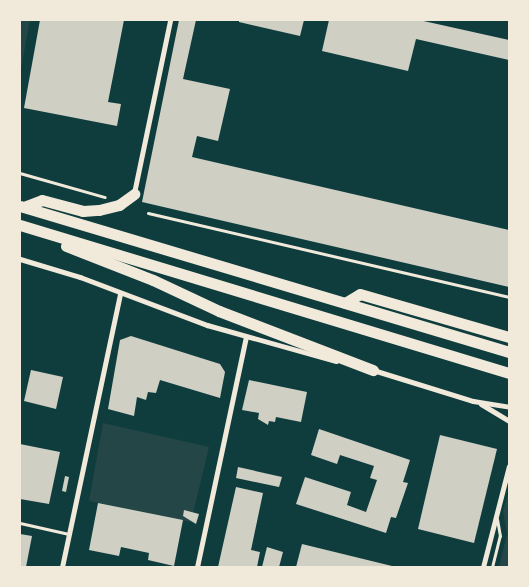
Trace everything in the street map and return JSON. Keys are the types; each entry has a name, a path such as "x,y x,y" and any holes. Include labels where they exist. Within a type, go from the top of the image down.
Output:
{"highway":[{"path":"22,207 42,200 83,211 99,210 118,205 134,194"},
{"path":"22,207 132,238 345,304 509,352"},
{"path":"20,227 509,374"},
{"path":"20,227 373,370"},
{"path":"345,304 360,294 509,337"},
{"path":"497,333 509,330"}],"street":[{"path":"134,194 170,20"},
{"path":"20,259 246,337 373,370 473,401 509,407"},
{"path":"62,567 120,294"},
{"path":"197,567 246,337"},
{"path":"473,401 509,421"},
{"path":"483,567 509,466"}],"lane":[{"path":"148,213 509,297"},
{"path":"492,567 500,536 496,517"},
{"path":"20,524 69,534"}],"path":[{"path":"20,173 108,198"}],"shaded area":[{"path":"20,20 30,20 20,74"},
{"path":"103,423 209,447 191,522 89,501"},
{"path":"509,491 509,567 499,567 507,534 503,511"}],"building":[{"path":"40,20 124,20 108,102 121,104 117,126 24,108"},
{"path":"179,20 196,20 183,79 230,89 218,141 197,136 192,157 509,230 509,287 142,202"},
{"path":"239,20 304,20 300,36 239,22"},
{"path":"329,20 419,20 509,40 509,60 416,39 408,71 322,51"},
{"path":"131,336 220,364 225,372 220,398 160,380 156,393 148,392 146,400 137,397 134,416 108,409 120,340"},
{"path":"31,370 63,377 56,409 24,401"},
{"path":"249,380 307,392 301,422 276,417 275,422 269,421 268,425 258,419 259,413 242,410"},
{"path":"319,429 410,460 403,482 408,483 396,518 391,517 386,533 296,504 305,477 351,492 347,505 366,512 377,480 370,478 374,466 340,455 337,464 311,455"},
{"path":"440,435 497,449 474,543 418,529"},
{"path":"20,444 60,452 49,504 20,499"},
{"path":"238,467 282,477 279,487 236,478"},
{"path":"65,476 69,477 66,492 62,491"},
{"path":"236,487 263,493 251,550 260,552 257,567 218,567"},
{"path":"98,503 183,520 174,566 148,560 149,553 121,547 119,556 89,550"},
{"path":"184,510 199,514 196,524 183,516"},
{"path":"20,534 32,536 26,567 20,567"},
{"path":"302,544 392,566 392,567 296,567"},
{"path":"267,547 283,552 279,567 262,567"}]}
